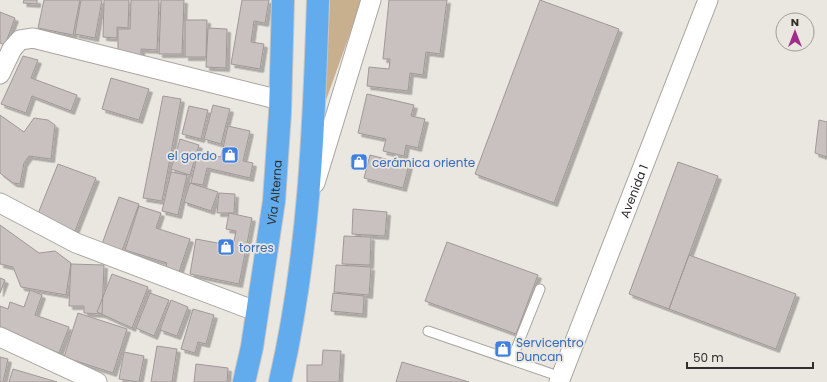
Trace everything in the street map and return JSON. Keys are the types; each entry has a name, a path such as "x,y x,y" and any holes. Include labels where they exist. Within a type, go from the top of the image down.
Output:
{"highway":[{"name":"Vía Alterna","path":"244,382 258,312 274,202 280,100 283,0"},
{"path":"280,382 301,276 309,202 315,113 318,0"}],"street":[{"path":"309,202 371,0"},
{"name":"Avenida 1","path":"560,379 708,0"},
{"path":"0,74 12,49 20,40 33,38 280,100"},
{"path":"0,203 76,243 258,312"},
{"path":"0,337 97,382"}],"lane":[{"path":"512,359 540,289"},
{"path":"428,331 512,359 560,379"}],"shaded area":[{"path":"330,0 362,0 325,103"}],"building":[{"path":"24,0 37,0 37,4 23,3"},
{"path":"44,0 80,0 73,35 38,28"},
{"path":"81,0 102,0 95,38 75,34"},
{"path":"104,0 129,0 128,28 117,27 117,38 103,37"},
{"path":"131,0 159,0 157,50 141,49 141,55 118,54 118,29 130,29"},
{"path":"161,0 184,0 182,54 159,54"},
{"path":"242,0 269,0 265,23 254,21 251,42 264,44 260,69 231,64"},
{"path":"389,0 447,0 440,54 426,52 423,75 410,73 408,91 367,86 369,67 389,69 390,59 383,59"},
{"path":"540,0 619,29 554,203 475,174"},
{"path":"0,12 15,18 5,45 0,43"},
{"path":"185,20 207,20 206,57 185,57"},
{"path":"208,28 227,29 226,68 206,67"},
{"path":"23,56 38,60 31,78 77,95 71,111 32,96 26,113 1,104"},
{"path":"111,78 149,89 139,120 102,109"},
{"path":"367,94 414,105 411,116 425,119 418,148 406,145 404,156 383,151 386,139 358,133"},
{"path":"163,96 181,99 162,201 143,198"},
{"path":"213,105 230,109 221,144 204,139"},
{"path":"189,106 208,110 201,139 182,134"},
{"path":"0,115 24,132 34,118 48,120 55,125 51,159 29,156 24,163 20,184 13,183 0,173"},
{"path":"819,120 827,122 827,157 815,153"},
{"path":"228,126 250,131 243,161 253,163 250,178 207,168 203,185 191,183 198,152 221,157"},
{"path":"180,139 199,145 190,175 171,169"},
{"path":"370,155 409,165 403,188 364,178"},
{"path":"678,162 718,176 669,309 629,294"},
{"path":"58,164 96,178 75,231 37,216"},
{"path":"171,172 187,175 178,215 162,211"},
{"path":"190,183 218,192 211,211 184,202"},
{"path":"219,193 235,194 234,213 217,213"},
{"path":"119,197 139,204 122,251 102,244"},
{"path":"139,206 161,213 156,228 190,239 179,272 165,268 167,263 125,250"},
{"path":"353,209 387,212 385,236 352,234"},
{"path":"229,213 252,218 239,284 190,274 196,239 233,246 236,231 226,229"},
{"path":"0,225 39,253 55,251 71,263 66,295 21,287 13,267 0,264"},
{"path":"344,236 371,237 370,265 342,264"},
{"path":"447,242 538,275 516,334 425,301"},
{"path":"689,255 796,294 776,349 669,309"},
{"path":"71,264 104,265 102,314 84,313 84,306 69,306"},
{"path":"336,265 371,267 369,295 334,292"},
{"path":"112,274 148,287 132,328 97,312"},
{"path":"0,278 5,280 0,293"},
{"path":"30,290 42,295 35,315 69,327 59,353 0,331 0,306 8,309 10,302 24,307"},
{"path":"150,293 169,300 154,336 136,328"},
{"path":"333,293 364,296 363,314 331,311"},
{"path":"171,300 188,307 177,336 160,330"},
{"path":"193,309 214,315 206,344 198,342 195,353 181,349"},
{"path":"78,313 127,329 113,373 64,357"},
{"path":"157,346 177,349 172,382 151,382"},
{"path":"323,350 341,351 339,382 307,382 307,365 322,365"},
{"path":"124,352 144,356 139,382 119,379"},
{"path":"0,357 8,359 3,382 0,382"},
{"path":"402,362 469,382 396,382"},
{"path":"196,364 228,368 227,382 194,382"},
{"path":"13,369 57,382 9,382"}],"place":[{"name":"el gordo","path":"230,155"},
{"name":"cerámica oriente","path":"359,162"},
{"name":"torres","path":"226,247"},
{"name":"Servicentro Duncan","path":"503,349"}]}
